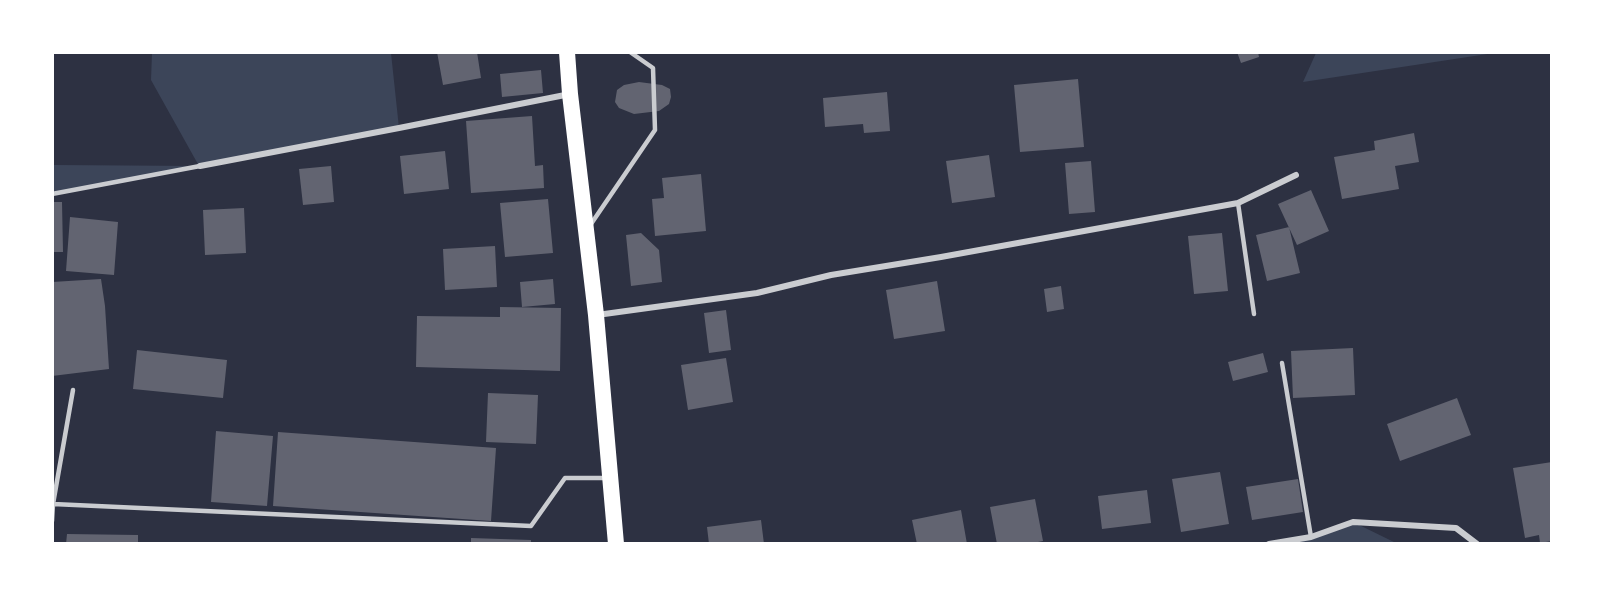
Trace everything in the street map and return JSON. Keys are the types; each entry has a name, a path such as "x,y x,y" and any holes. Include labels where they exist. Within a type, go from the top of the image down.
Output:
{"highway":[{"path":"567,52 596,315 616,543"}],"street":[{"path":"200,166 570,94"},
{"path":"596,315 757,293 831,274 952,255 1238,203 1296,175"},
{"path":"1269,543 1311,537 1353,522 1456,528 1477,543"}],"lane":[{"path":"586,231 655,130 653,68 630,52"},
{"path":"52,194 200,166"},
{"path":"1238,203 1254,314"},
{"path":"1282,363 1311,537"},
{"path":"52,521 73,390"},
{"path":"53,504 531,526 565,478 610,478"}],"shaded area":[{"path":"1317,52 1494,53 1303,82"},
{"path":"152,53 391,53 399,128 53,194 53,165 199,166 151,80"},
{"path":"1353,522 1396,543 1269,544 1311,537"}],"building":[{"path":"437,52 477,52 481,78 443,85"},
{"path":"1237,52 1258,52 1259,57 1241,63"},
{"path":"541,70 543,93 502,97 500,74"},
{"path":"1078,79 1084,147 1020,152 1014,85"},
{"path":"639,82 662,85 670,89 669,104 659,111 634,114 619,108 615,102 617,90 624,85"},
{"path":"887,92 890,131 864,133 863,124 825,127 823,98"},
{"path":"532,116 535,166 543,165 544,188 471,193 466,121"},
{"path":"1414,133 1419,162 1395,166 1399,189 1342,199 1334,157 1375,150 1374,141"},
{"path":"445,151 449,189 404,194 400,156"},
{"path":"989,155 995,197 952,203 946,161"},
{"path":"1091,161 1095,212 1069,214 1065,163"},
{"path":"331,166 334,202 303,205 299,169"},
{"path":"701,174 706,231 655,236 652,199 664,198 662,178"},
{"path":"1311,190 1329,231 1297,245 1278,204"},
{"path":"548,199 553,253 505,257 500,203"},
{"path":"52,202 62,202 63,252 52,252"},
{"path":"244,208 246,253 205,255 203,210"},
{"path":"70,217 118,222 114,275 66,271"},
{"path":"1289,227 1300,273 1267,281 1256,235"},
{"path":"641,233 659,250 662,282 631,286 626,235"},
{"path":"1222,233 1228,291 1194,294 1188,236"},
{"path":"495,246 497,287 445,290 443,249"},
{"path":"101,279 109,369 52,376 52,282"},
{"path":"553,279 555,304 522,307 520,282"},
{"path":"937,281 945,331 894,339 886,290"},
{"path":"1061,286 1064,309 1047,312 1044,289"},
{"path":"500,307 561,308 560,371 416,367 417,316 500,317"},
{"path":"726,310 731,350 709,353 704,313"},
{"path":"1353,348 1355,395 1293,398 1291,351"},
{"path":"137,350 227,360 223,398 133,389"},
{"path":"1263,353 1268,372 1233,381 1228,362"},
{"path":"726,358 733,402 688,410 681,365"},
{"path":"488,393 538,395 536,444 486,442"},
{"path":"1457,398 1471,435 1400,461 1387,424"},
{"path":"216,431 273,436 267,506 211,502"},
{"path":"278,432 496,448 491,521 273,506"},
{"path":"1552,462 1552,541 1540,543 1539,535 1525,538 1513,468"},
{"path":"1220,472 1229,524 1181,532 1172,479"},
{"path":"1298,479 1303,512 1252,520 1246,487"},
{"path":"1147,490 1151,523 1102,529 1098,496"},
{"path":"1035,499 1043,541 1028,544 997,544 990,507"},
{"path":"961,510 967,544 917,544 912,520"},
{"path":"761,520 764,544 709,544 707,527"},
{"path":"67,534 138,535 138,544 66,544"},
{"path":"471,538 531,540 531,544 471,544"}]}
